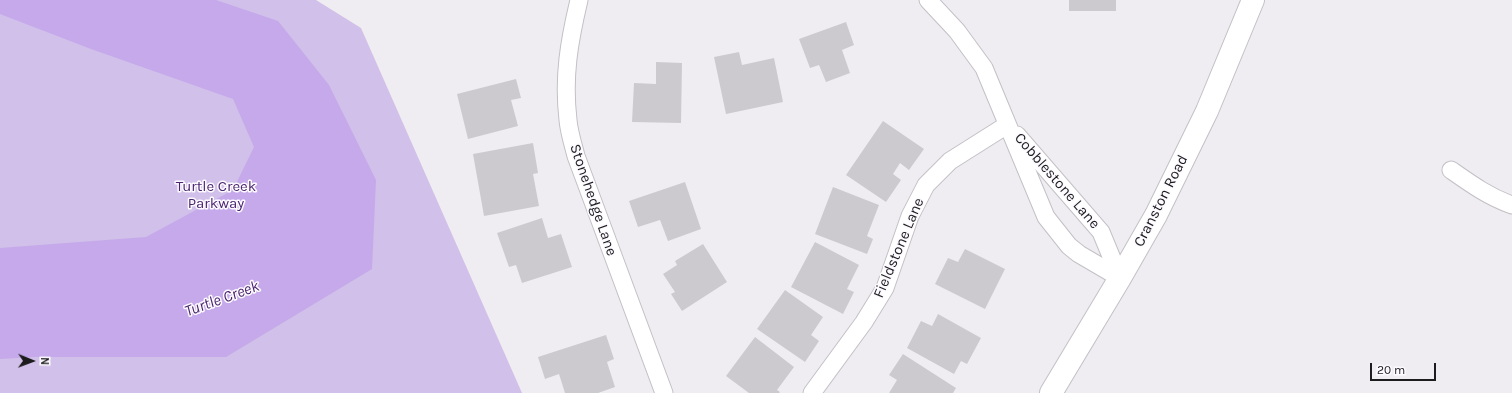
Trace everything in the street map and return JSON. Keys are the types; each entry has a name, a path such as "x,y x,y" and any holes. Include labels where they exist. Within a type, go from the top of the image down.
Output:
{"street":[{"name":"Stonehedge Lane","path":"578,0 569,42 565,87 568,122 576,156 664,393"},
{"name":"Cobblestone Lane","path":"928,0 957,31 984,68 1046,217 1069,246 1120,278"},
{"name":"Cranston Road","path":"1051,393 1156,215 1207,111 1252,0"},
{"name":"Cobblestone Lane","path":"1007,124 1102,232 1120,278"},
{"name":"Fieldstone Lane","path":"812,393 864,322 885,288 910,216 926,185 950,160 1007,124"},
{"path":"1451,170 1478,189 1494,198 1512,205"}],"green space":[{"name":"Turtle Creek Parkway","path":"0,0 316,0 361,28 522,393 0,393"}],"water":[{"name":"Turtle Creek","path":"0,0 216,0 278,21 329,85 376,180 372,269 226,357 34,357 0,359 0,248 146,237 233,190 254,147 233,99 91,49 0,14"}],"building":[{"path":"1069,0 1116,0 1116,11 1069,11"},
{"path":"846,22 854,45 842,50 850,73 826,82 819,65 810,68 799,39"},
{"path":"739,52 742,65 774,58 783,102 726,114 714,57"},
{"path":"656,62 682,63 681,123 632,122 634,83 656,84"},
{"path":"516,79 521,98 511,100 518,126 468,139 457,94"},
{"path":"883,121 924,149 909,170 900,163 893,174 901,180 886,202 846,175"},
{"path":"533,143 538,173 533,174 539,206 484,216 473,154"},
{"path":"685,182 701,229 668,241 660,220 638,227 629,201"},
{"path":"833,187 879,205 867,236 873,239 867,254 815,234"},
{"path":"542,218 548,238 561,234 572,267 522,283 516,265 509,267 497,233"},
{"path":"815,242 859,265 847,289 854,292 843,314 791,287"},
{"path":"703,244 727,282 682,311 671,294 675,292 663,274 677,265 675,261"},
{"path":"965,249 1005,269 985,309 935,284 948,258 958,262"},
{"path":"785,290 823,317 811,335 819,341 805,362 757,329"},
{"path":"938,314 981,338 967,364 961,361 954,374 907,348 921,321 932,326"},
{"path":"606,335 614,359 607,362 615,387 598,393 565,393 559,374 545,379 538,357"},
{"path":"755,337 794,367 777,390 780,392 779,393 749,393 726,376"},
{"path":"903,354 956,388 953,393 889,393 897,380 889,375"}]}
